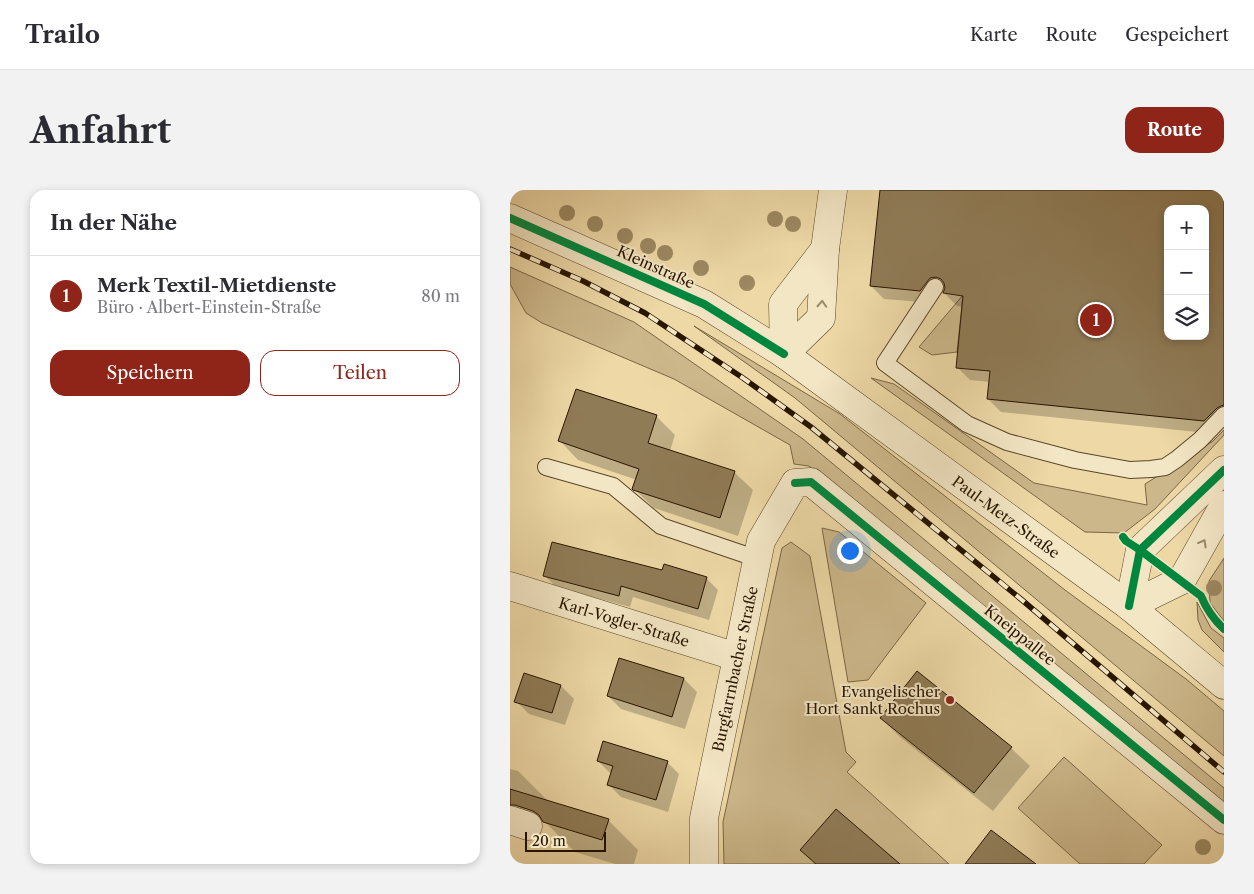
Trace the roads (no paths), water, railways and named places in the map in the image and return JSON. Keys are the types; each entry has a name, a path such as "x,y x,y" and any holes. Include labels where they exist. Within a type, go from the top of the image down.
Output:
{"street":[{"path":"784,354 821,318 825,249 833,190"},
{"name":"Kleinstraße","path":"510,218 704,304 784,354"},
{"path":"784,354 783,304 825,249"},
{"name":"Paul-Metz-Straße","path":"784,354 1129,606 1224,686"},
{"path":"1129,606 1140,550 1224,470"},
{"name":"Burgfarrnbacher Straße","path":"704,864 704,818 761,541 795,482"},
{"name":"Kneippallee","path":"795,482 812,482 1224,820"},
{"path":"1129,606 1182,580 1224,505"},
{"name":"Karl-Vogler-Straße","path":"510,586 737,657"}],"lane":[{"path":"935,287 885,363 967,424 991,435 1007,442 1075,460 1130,470 1151,469 1165,467 1177,459 1200,440 1224,415"},
{"path":"546,466 613,486 661,526 758,559"}],"railway":[{"path":"510,249 583,281 645,313 743,378 811,427 1022,600 1224,772"}],"place":[{"name":"Merk Textil-Mietdienste","path":"1096,320"},
{"name":"Evangelischer Hort Sankt Rochus","path":"950,700"}]}
